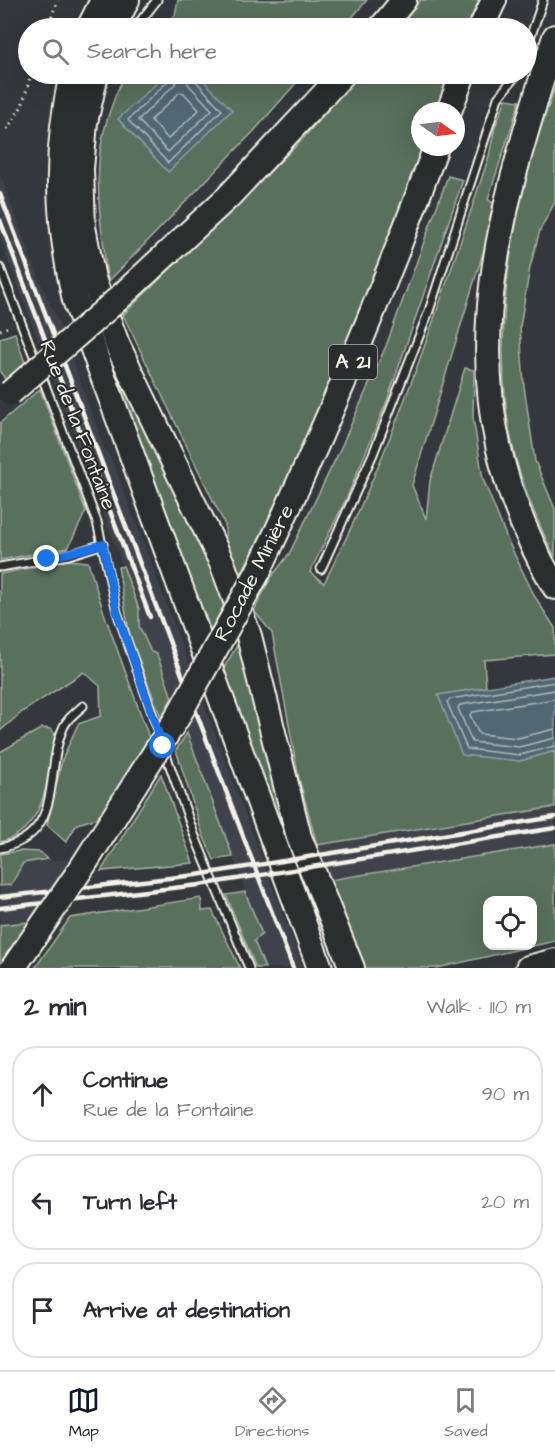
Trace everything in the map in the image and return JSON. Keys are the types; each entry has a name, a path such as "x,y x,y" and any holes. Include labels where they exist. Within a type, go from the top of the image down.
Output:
{"highway":[{"path":"93,18 103,0"},
{"path":"118,18 128,0"},
{"path":"389,18 404,0"},
{"path":"486,18 494,0"},
{"path":"555,37 525,133 505,209 487,324 492,414 504,471 539,560 555,586"},
{"path":"70,84 62,120 61,231 75,300 320,968"},
{"path":"94,84 85,122 81,169 83,228 93,279 117,344 222,563 249,636 299,837 352,968"},
{"path":"5,398 118,299 229,196 334,84"},
{"path":"452,102 459,84"},
{"name":"Rocade Minière","path":"13,968 83,866 177,718 258,572 350,369 389,275 433,156"},
{"path":"528,968 555,961"}],"lane":[{"path":"143,18 157,0"},
{"path":"537,18 543,0"},
{"path":"321,569 373,454 429,311 498,99 509,84"},
{"name":"Rue de la Fontaine","path":"0,268 98,522 124,637 195,834 249,968"},
{"path":"0,567 69,555 103,544"},
{"path":"0,848 25,839 42,821 50,796 61,737 70,718 82,706"}],"path":[{"path":"51,18 58,0"},
{"path":"7,129 22,106 28,84"}],"shaded area":[{"path":"0,174 40,281 62,330 104,447 112,460 303,968 265,968 254,941 262,934 157,654 151,652 139,626 139,609 0,239"},
{"path":"555,775 555,872 344,919 309,819"},
{"path":"75,859 3,960 0,961 0,864"}],"green space":[{"path":"178,0 367,0 352,18 172,18 175,15"},
{"path":"420,0 482,0 474,18 405,18"},
{"path":"120,84 295,84 255,130 109,281 105,266 98,175 103,136"},
{"path":"350,84 447,84 440,102 411,102 411,156 422,156 305,447 240,576 226,546 225,525 123,315 299,143"},
{"path":"555,87 555,202 540,230 530,267 520,327 524,386 535,461 555,509 555,557 530,503 512,445 506,406 503,349 506,292 514,234 532,156"},
{"path":"506,99 520,101 488,199 497,207 412,485 426,519 430,481 465,368 474,370 473,417 483,479 508,541 535,597 555,628 555,654 484,660 486,687 439,695 520,761 555,751 555,807 317,845 299,779 272,633 254,611 270,579 289,554 338,454 386,346 448,176 463,180 387,401 347,497 310,572 324,583 373,479 415,373 489,156 495,127"},
{"path":"104,331 228,598 208,635 99,336"},
{"path":"15,333 25,363 6,380 0,372 0,338"},
{"path":"40,389 86,511 68,548 0,560 0,423"},
{"path":"68,560 88,562 149,737 101,817 77,824 66,842 47,825 62,760 78,724 101,716 100,686 84,672 22,712 0,731 0,574"},
{"path":"123,566 139,609 139,626 151,652 157,654 172,698 161,717 130,637 118,567"},
{"path":"241,639 298,848 290,849 223,669"},
{"path":"42,728 51,729 55,735 42,799 27,826 16,836 0,842 0,752"},
{"path":"187,733 233,857 214,860 203,835 176,750"},
{"path":"161,774 193,863 101,871"},
{"path":"555,844 555,941 537,945 537,896 483,896 483,950 516,950 437,968 362,968 329,880"},
{"path":"19,851 40,852 48,859 23,863 11,885 0,886 0,854"},
{"path":"245,892 262,934 254,941 265,968 256,968 226,895"},
{"path":"201,898 202,911 212,910 240,968 35,968 70,918"},
{"path":"30,922 3,960 0,964 0,925"}],"water":[{"path":"156,84 207,84 232,110 168,172 118,119"},
{"path":"555,676 555,751 520,761 462,755 438,695"}],"railway":[{"path":"0,194 293,968"},
{"path":"0,220 150,617"},
{"path":"0,897 196,875 555,817"},
{"path":"0,908 199,885 555,828"}],"route":[{"path":"47,559 69,555 103,544 124,637 163,746"}]}
